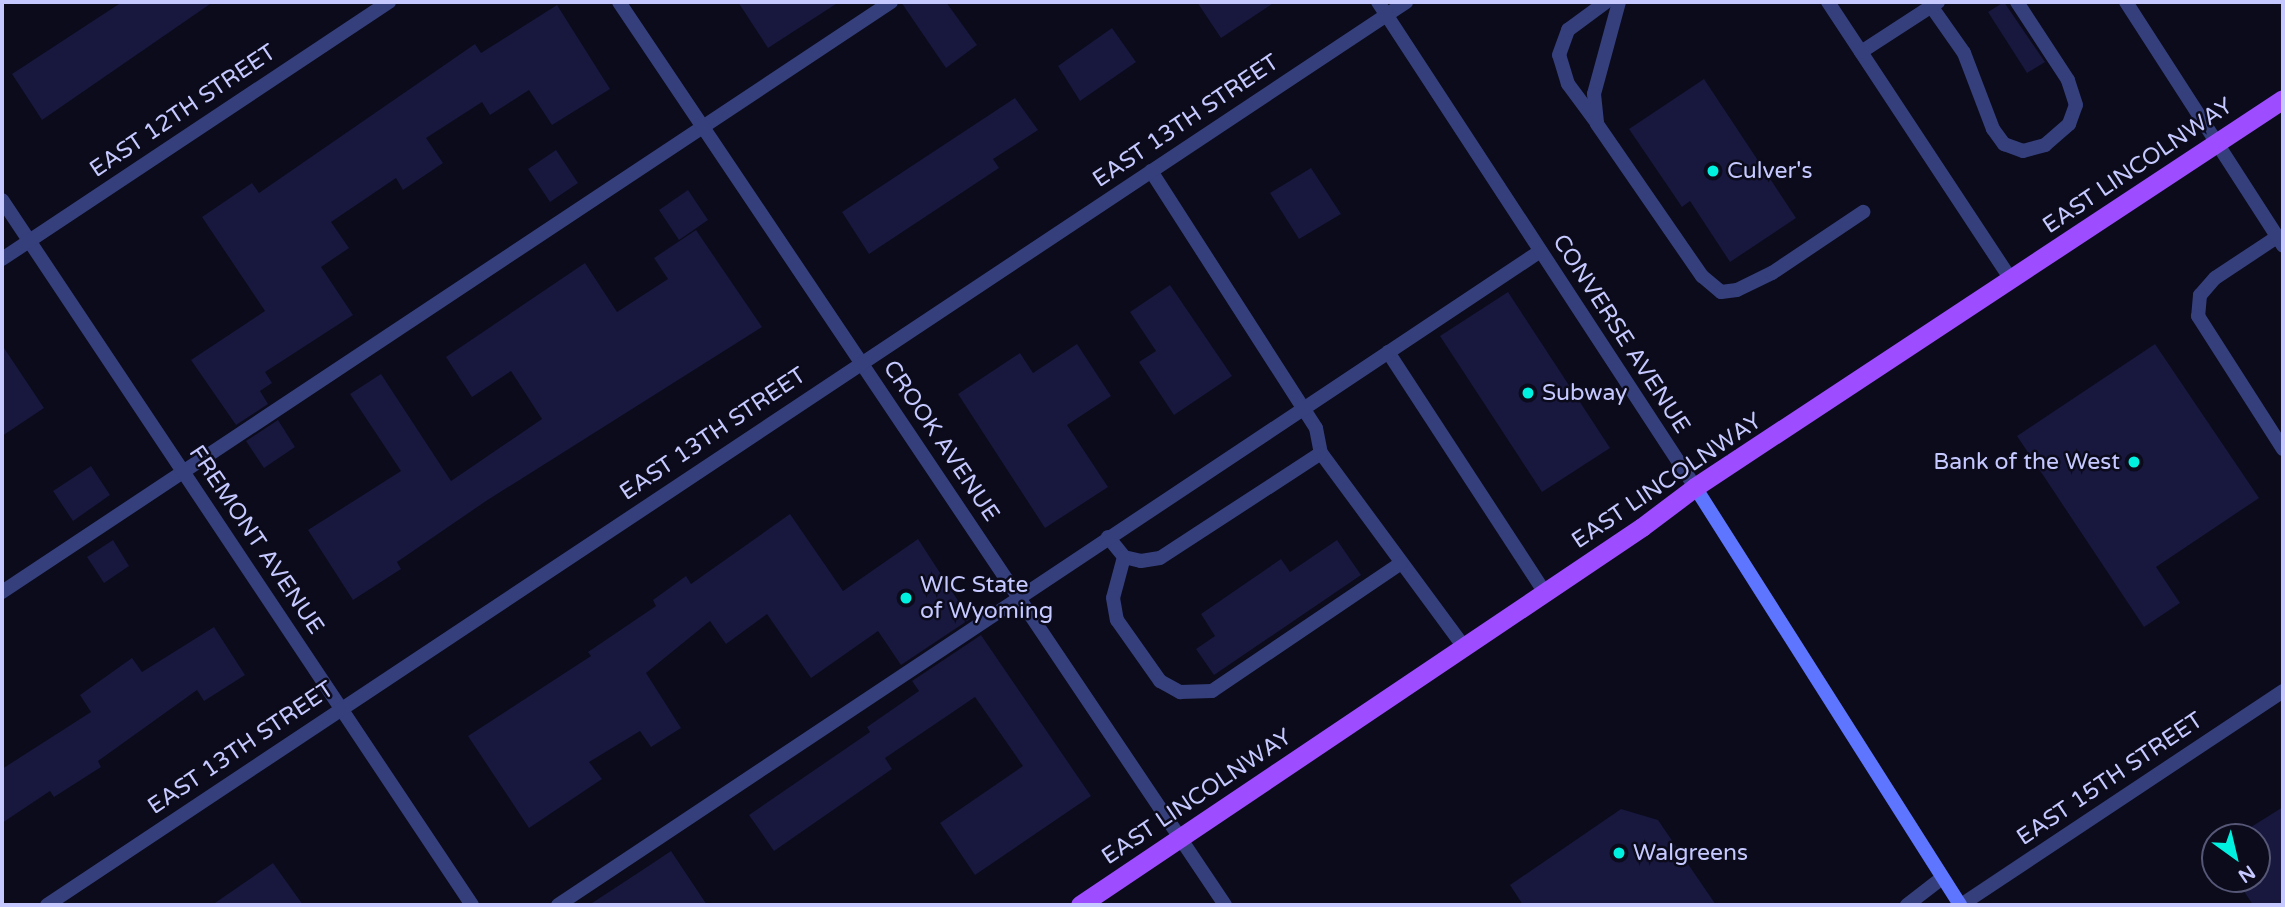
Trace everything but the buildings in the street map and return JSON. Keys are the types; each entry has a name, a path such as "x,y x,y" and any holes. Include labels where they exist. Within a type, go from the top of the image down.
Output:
{"main road":[{"name":"EAST LINCOLNWAY","path":"1080,905 1545,593 1695,487 2283,99"},
{"name":"CONVERSE AVENUE","path":"1695,487 1961,905"}],"street":[{"name":"EAST 12TH STREET","path":"2,259 389,2"},
{"name":"CROOK AVENUE","path":"619,2 1225,905"},
{"path":"2,592 891,2"},
{"name":"CONVERSE AVENUE","path":"1378,2 1695,487"},
{"name":"EAST 13TH STREET","path":"47,905 1406,2"},
{"path":"1606,2 1568,30 1559,55 1568,84 1702,276 1721,292 1737,290 1772,273 1863,212"},
{"path":"1598,124 1594,94 1619,2"},
{"path":"1828,2 2011,280"},
{"path":"1861,52 1934,4 1964,53 1993,129 2004,144 2024,152 2045,145 2069,124 2077,105 2068,80 2017,2"},
{"path":"2126,2 2219,141 2280,242 2215,278 2200,295 2198,317 2283,449"},
{"path":"1152,171 1320,435 1321,453 1464,647"},
{"name":"FREMONT AVENUE","path":"2,200 472,905"},
{"path":"558,905 1539,252"},
{"path":"1388,352 1545,593"},
{"path":"1108,537 1124,557 1141,561 1177,550 1321,453"},
{"path":"1124,557 1113,598 1117,620 1160,681 1180,692 1212,691 1401,563"},
{"name":"EAST 15TH STREET","path":"1961,905 2283,691"},
{"path":"1907,905 1942,877"}],"place":[{"name":"Culver's","path":"1713,171"},
{"name":"Subway","path":"1528,393"},
{"name":"Bank of the West","path":"2134,462"},
{"name":"WIC State of Wyoming","path":"906,598"},
{"name":"Walgreens","path":"1619,853"}]}
